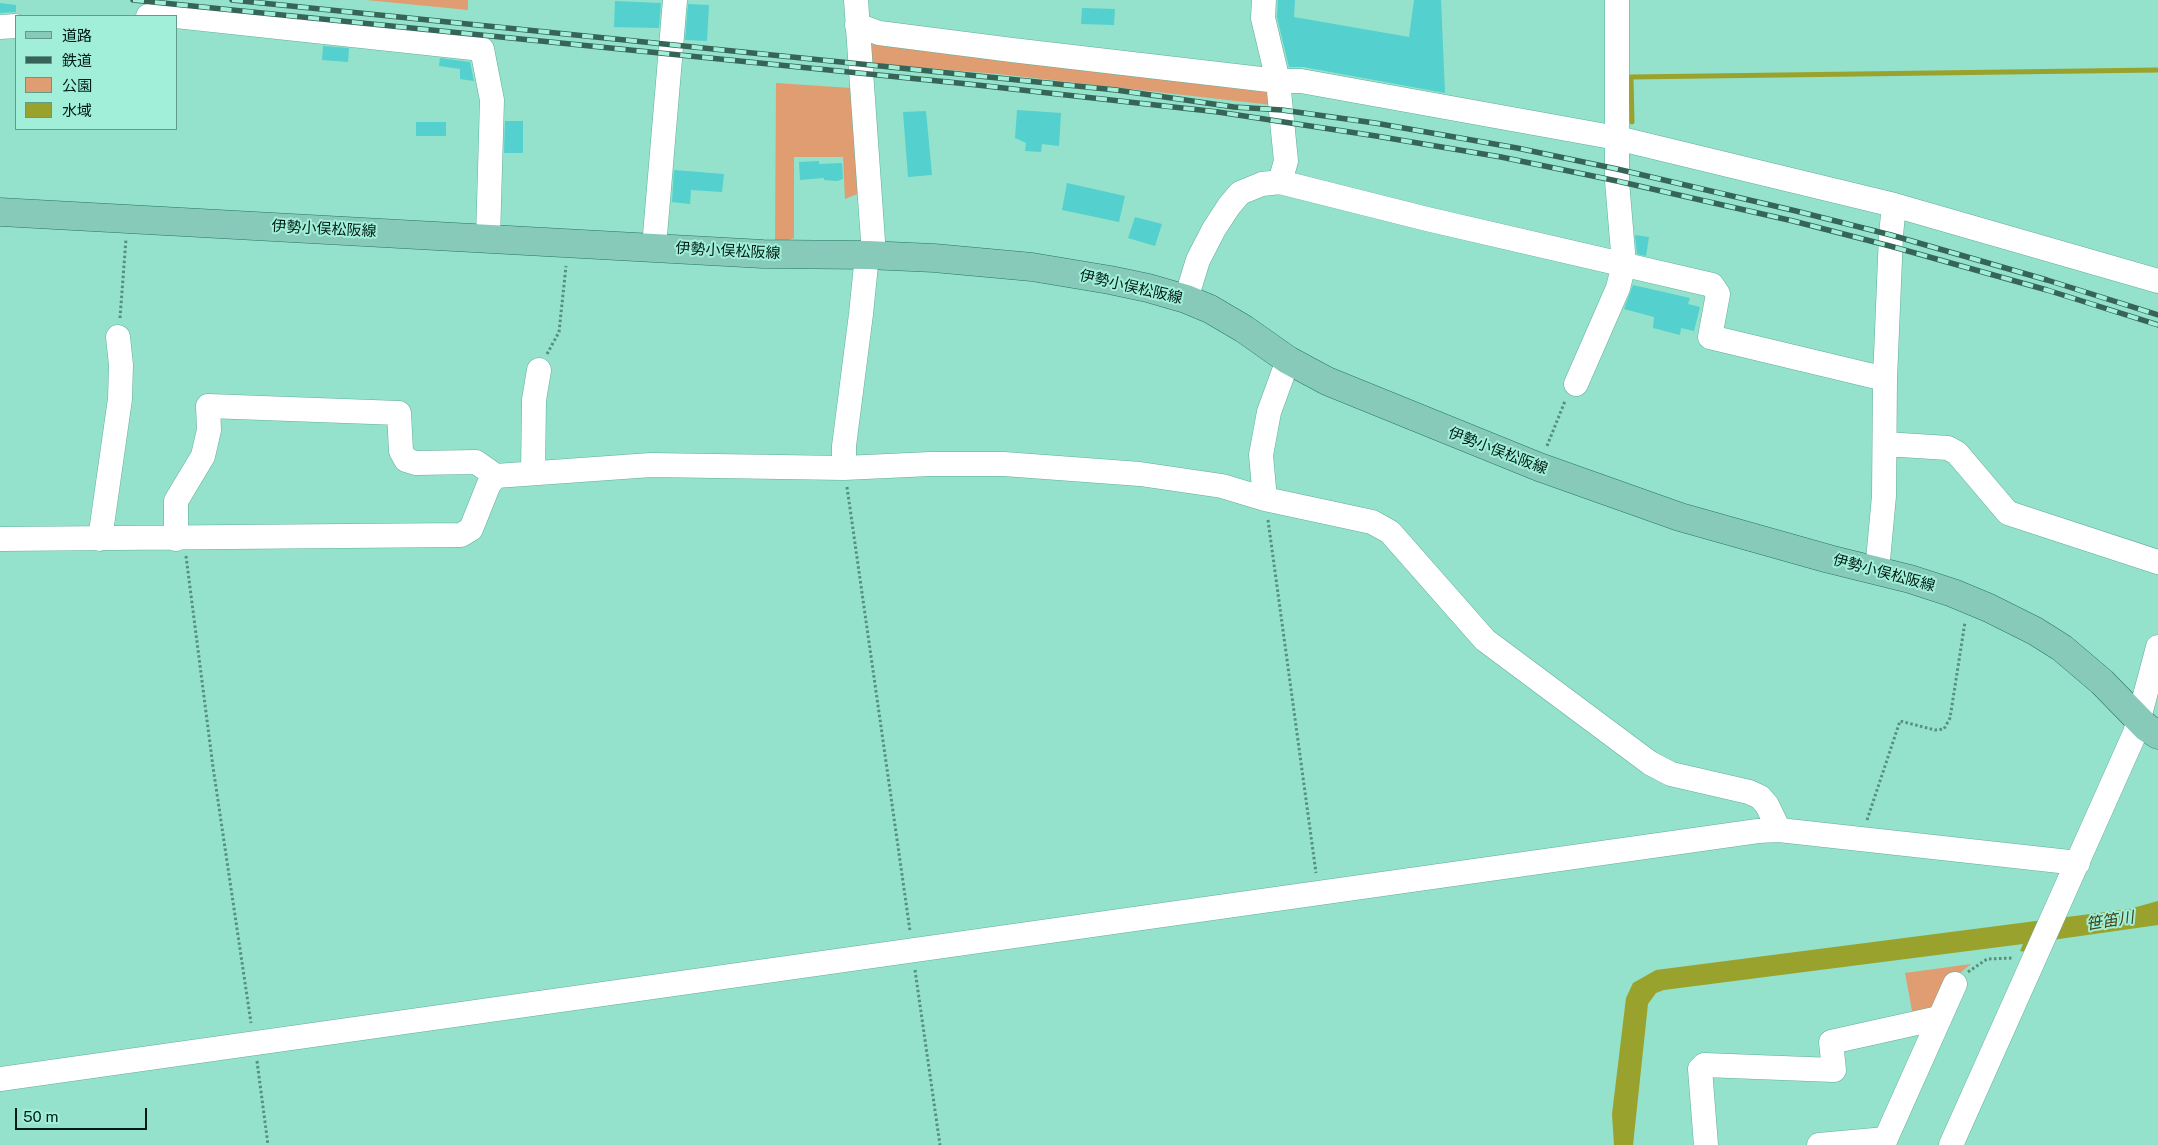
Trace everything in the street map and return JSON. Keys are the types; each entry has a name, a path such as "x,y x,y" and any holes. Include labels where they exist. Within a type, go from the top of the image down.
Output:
{"main road":[{"name":"伊勢小俣松阪線","path":"0,212 763,254 870,255 1032,268 1110,280 1186,299 1210,309 1307,371 1356,393 1538,467 1680,517 1937,587 1970,600 2019,622 2062,648 2102,682 2149,728"}],"street":[{"path":"654,247 675,0"},
{"path":"844,468 844,446 870,255 856,0"},
{"path":"1264,0 1263,18 1278,81 1286,161 1280,182"},
{"path":"1576,384 1618,288 1624,264 1617,181 1617,0"},
{"path":"154,15 168,15"},
{"path":"178,16 482,49 492,100 488,238"},
{"path":"857,25 879,33 917,38 1278,81 1301,81 1617,138 1894,205 2158,281"},
{"path":"0,27 15,26"},
{"path":"1186,299 1198,260 1214,229 1229,206 1240,193 1262,184 1280,182 1427,219 1712,285 1718,294 1710,337 1885,379"},
{"path":"1877,572 1884,496 1885,379 1890,235 1894,205"},
{"path":"100,539 120,398 118,337"},
{"path":"1265,499 1263,447 1269,412 1288,360"},
{"path":"533,473 534,400 539,370"},
{"path":"180,538 176,501 202,456 209,430 208,406 398,414 401,451 406,460 416,463 476,462 496,476 651,465 844,468 930,464 1004,464 1140,474 1222,486 1265,499 1372,522 1390,532 1485,640 1650,763 1672,774 1749,792 1760,797 1767,805 1779,830"},
{"path":"1885,444 1948,448 1958,453 2008,513 2158,562"},
{"path":"0,540 461,535 471,529 489,484 496,476"},
{"path":"1951,1145 2078,863 2149,728 2158,647"},
{"path":"0,1079 1758,831 1779,830 2078,863"},
{"path":"1819,1145 1884,1142 1955,984"},
{"path":"1706,1145 1700,1069 1704,1065 1834,1070 1831,1042 1939,1018"}],"path":[{"path":"118,337 128,218"},
{"path":"539,370 559,332 569,243"},
{"path":"1538,467 1570,388 1576,384"},
{"path":"844,468 940,1145"},
{"path":"1265,499 1319,893"},
{"path":"180,538 268,1145"},
{"path":"1865,826 1900,721 1935,730 1944,729 1950,718 1963,631 1970,600"}],"green space":[{"path":"366,0 468,0 468,10"},
{"path":"870,44 1269,91 1272,105 998,74 889,65 870,62"},
{"path":"776,83 851,88 862,192 845,199 843,157 794,157 794,238 775,245"},
{"path":"1971,964 1948,983 1938,1005 1913,1016 1905,973"}],"water":[{"name":"笹笛川","path":"2158,901 2158,925 2031,943 2026,952 2020,951 2023,944 1664,990 1656,993 1648,1004 1633,1145 1614,1145 1612,1114 1626,998 1633,983 1656,970 2129,909"}],"building":[{"path":"1278,0 1295,0 1294,17 1409,37 1414,0 1441,0 1445,93 1303,67 1289,67 1277,17"},
{"path":"615,1 661,3 659,28 614,27"},
{"path":"0,3 16,5 16,12 0,13"},
{"path":"688,4 709,5 707,41 685,40"},
{"path":"1082,8 1115,9 1114,25 1081,24"},
{"path":"323,46 349,48 348,62 322,60"},
{"path":"440,58 470,62 474,81 460,79 460,69 439,66"},
{"path":"1017,110 1061,113 1059,146 1042,144 1041,152 1025,151 1026,143 1015,138"},
{"path":"926,111 932,175 908,177 903,112"},
{"path":"505,121 523,121 523,153 504,153"},
{"path":"416,122 446,122 446,136 416,136"},
{"path":"819,161 819,164 842,163 843,179 837,181 824,180 824,178 800,180 799,162"},
{"path":"674,170 724,174 722,192 691,190 690,204 672,202"},
{"path":"1067,183 1125,196 1119,222 1062,210"},
{"path":"1135,217 1162,224 1155,246 1128,238"},
{"path":"1635,235 1649,237 1646,256 1637,254"},
{"path":"1633,285 1690,298 1688,304 1700,307 1694,331 1681,328 1680,335 1653,328 1654,317 1624,309"}],"waterway":[{"path":"1632,122 1631,77 2158,70"}],"railway":[{"path":"133,0 968,84 1218,112 1376,136 1501,157 1793,221 2047,290 2158,325"},
{"path":"232,0 1116,90 1234,107 1282,110 1375,123 1517,148 1617,169 1796,211 1891,235 2047,280 2158,315"}]}
